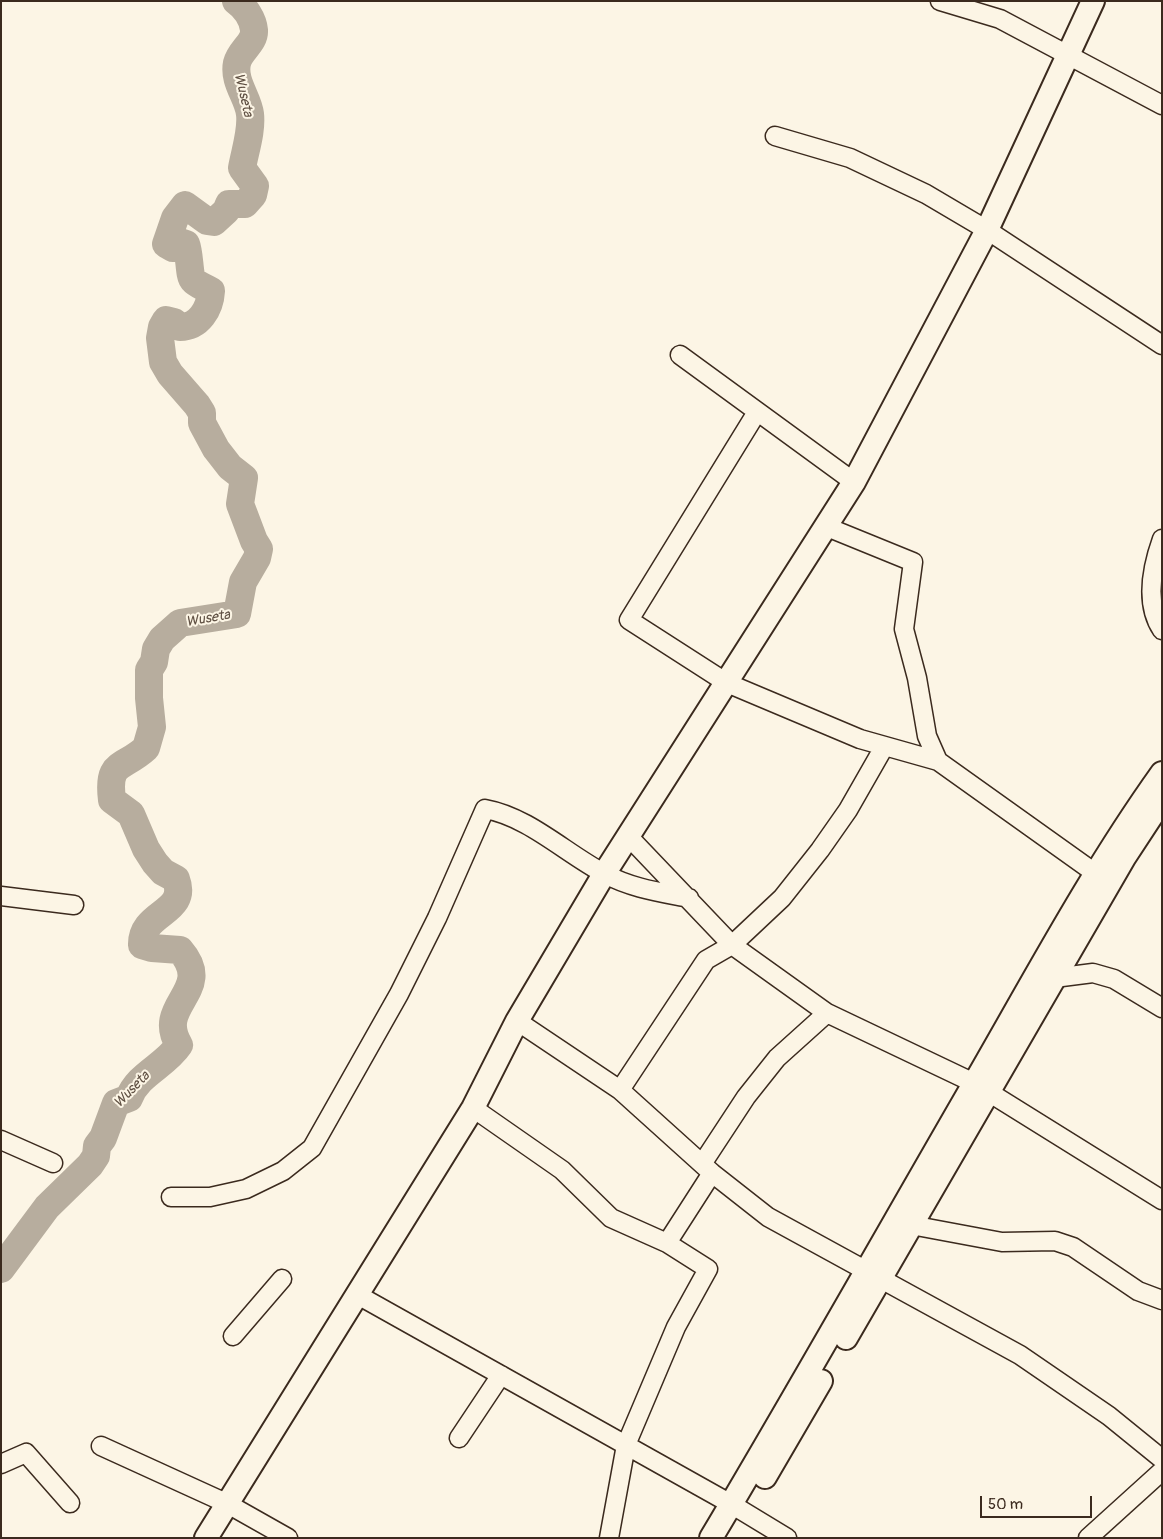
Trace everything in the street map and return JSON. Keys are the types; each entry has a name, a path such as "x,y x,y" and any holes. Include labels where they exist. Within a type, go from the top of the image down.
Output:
{"street":[{"path":"940,1 1000,10 1067,56 1162,106"},
{"path":"206,1538 473,1108 517,1021 604,874 854,482 987,230 1092,1"},
{"path":"775,136 850,158 926,194 987,230 1162,345"},
{"path":"680,355 854,482"},
{"path":"757,412 629,620 727,683 785,709 884,747 938,761 1095,873"},
{"path":"827,526 912,562 904,629 917,678 927,736 938,761"},
{"path":"1162,539 1152,574 1152,599 1158,624 1162,630"},
{"path":"620,1090 706,960 732,945 782,898 820,850 848,810 884,747"},
{"path":"872,1274 911,1225 1095,873 1162,773"},
{"path":"729,1538 738,1508 824,1347 872,1274 982,1088 1054,978 1124,858 1162,800"},
{"path":"171,1197 210,1197 246,1189 283,1170 312,1148 399,994 437,918 485,809 506,813 604,874 631,887 688,898"},
{"path":"628,837 732,945 827,1013 982,1088 1162,1200"},
{"path":"1,896 74,904"},
{"path":"1054,978 1093,973 1114,979 1161,1007"},
{"path":"667,1243 746,1097 777,1058 827,1013"},
{"path":"517,1021 620,1090 707,1168 768,1217 1020,1355 1109,1416 1162,1459"},
{"path":"473,1108 562,1170 611,1218 667,1243 708,1269 676,1327 626,1445 609,1538"},
{"path":"1,1140 52,1163"},
{"path":"911,1225 1002,1242 1056,1241 1073,1248 1138,1291 1162,1300"},
{"path":"233,1336 282,1279"},
{"path":"356,1294 738,1508 787,1538"},
{"path":"459,1438 501,1375"},
{"path":"101,1446 226,1503 288,1538"},
{"path":"1,1464 26,1453 70,1503"},
{"path":"1088,1538 1162,1471"},
{"path":"711,1538 738,1508"}],"waterway":[{"name":"Wuseta","path":"1,1269 47,1207 90,1165 96,1156 97,1146 103,1138 116,1103 129,1098 145,1076 167,1059 179,1045 173,1031 174,1019 192,976 189,964 180,950 152,948 142,945 144,934 149,925 171,906 176,899 178,890 176,879 163,872 155,863 146,849 131,814 112,800 111,787 114,772 118,767 146,748 152,727 149,670 154,662 156,649 162,639 180,623 237,614 243,582 257,558 259,549 240,504 244,478 230,467 216,449 202,423 202,413 170,374 163,362 160,338 162,327 166,320 174,322 180,327 193,324 198,320 206,310 211,291 193,280 186,244 180,242 173,248 166,244 175,218 185,205 207,221 214,222 226,211 229,204 245,204 253,195 255,186 242,168 249,134 250,114 236,70 239,58 250,43 254,30 248,14 236,1"}]}
